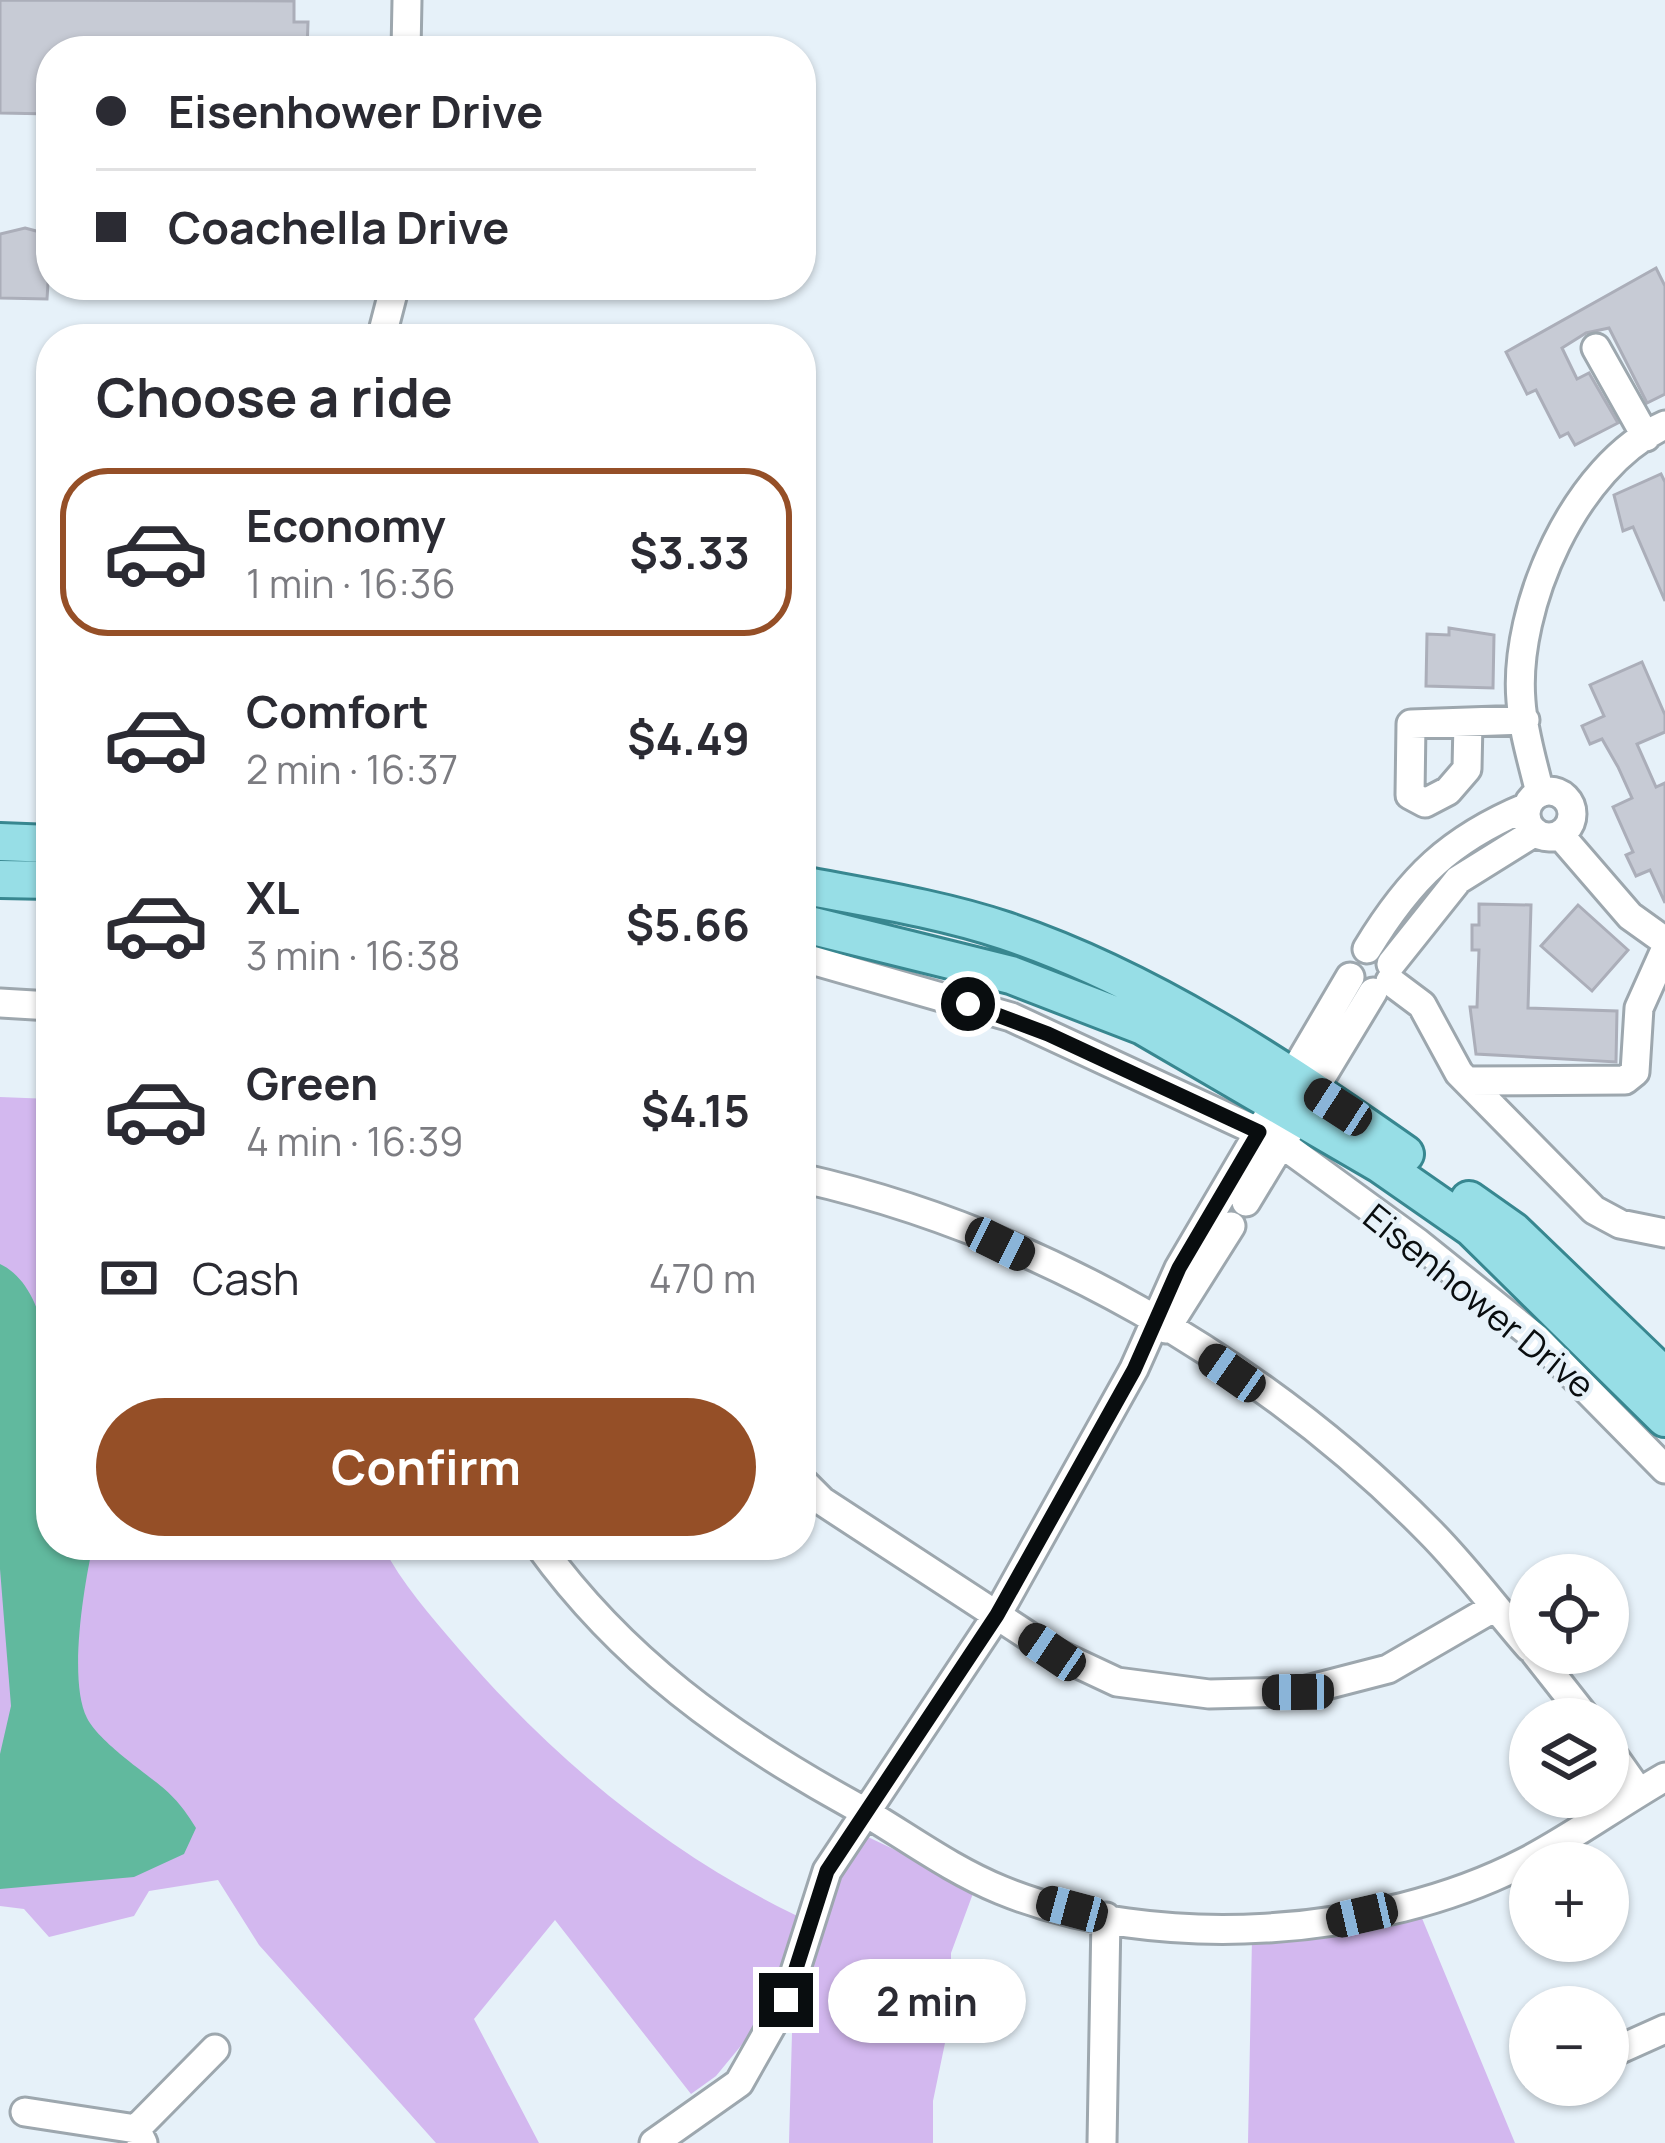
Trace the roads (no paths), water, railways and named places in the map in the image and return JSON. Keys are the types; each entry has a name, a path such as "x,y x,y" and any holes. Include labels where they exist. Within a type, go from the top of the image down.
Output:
{"main road":[{"path":"0,842 36,843"},
{"path":"0,878 36,879"},
{"name":"Eisenhower Drive","path":"816,888 1007,932 1152,995 1287,1111 1513,1231 1665,1378"},
{"name":"Eisenhower Drive","path":"816,927 1011,975 1143,1026 1380,1164 1472,1228 1665,1418"}],"street":[{"path":"406,36 407,0"},
{"path":"1596,348 1658,434 1600,477 1557,540 1527,614 1521,700 1540,817 1630,916 1665,941"},
{"path":"1468,722 1525,720"},
{"path":"1162,1324 1179,1268 1374,973 1458,880 1540,817"},
{"path":"1467,1081 1625,1080 1635,1072 1639,1008 1665,950"},
{"name":"Eisenhower Drive","path":"816,961 1011,1017 1287,1111 1418,1243 1536,1339 1665,1469"},
{"path":"1374,973 1422,1005 1467,1081 1594,1210 1620,1224 1665,1233"},
{"path":"0,1003 36,1005"},
{"path":"1246,1202 1287,1111"},
{"path":"816,1182 968,1228 1162,1324 1318,1432 1430,1531 1509,1623"},
{"path":"654,2143 739,2083 786,2000 827,1871 862,1811 997,1615 1134,1370 1231,1226"},
{"path":"816,1495 1052,1652 1117,1682 1209,1694 1298,1692 1388,1669 1495,1607"},
{"path":"550,1560 580,1601 650,1670 712,1721 894,1834 1003,1891 1159,1928 1329,1922 1429,1900 1524,1863 1665,1777"},
{"path":"1551,1674 1570,1698"},
{"path":"1629,1778 1639,1792"},
{"path":"1102,2143 1106,1917"},
{"path":"1629,2045 1665,2029"},
{"path":"25,2112 140,2136 215,2049"}]}
